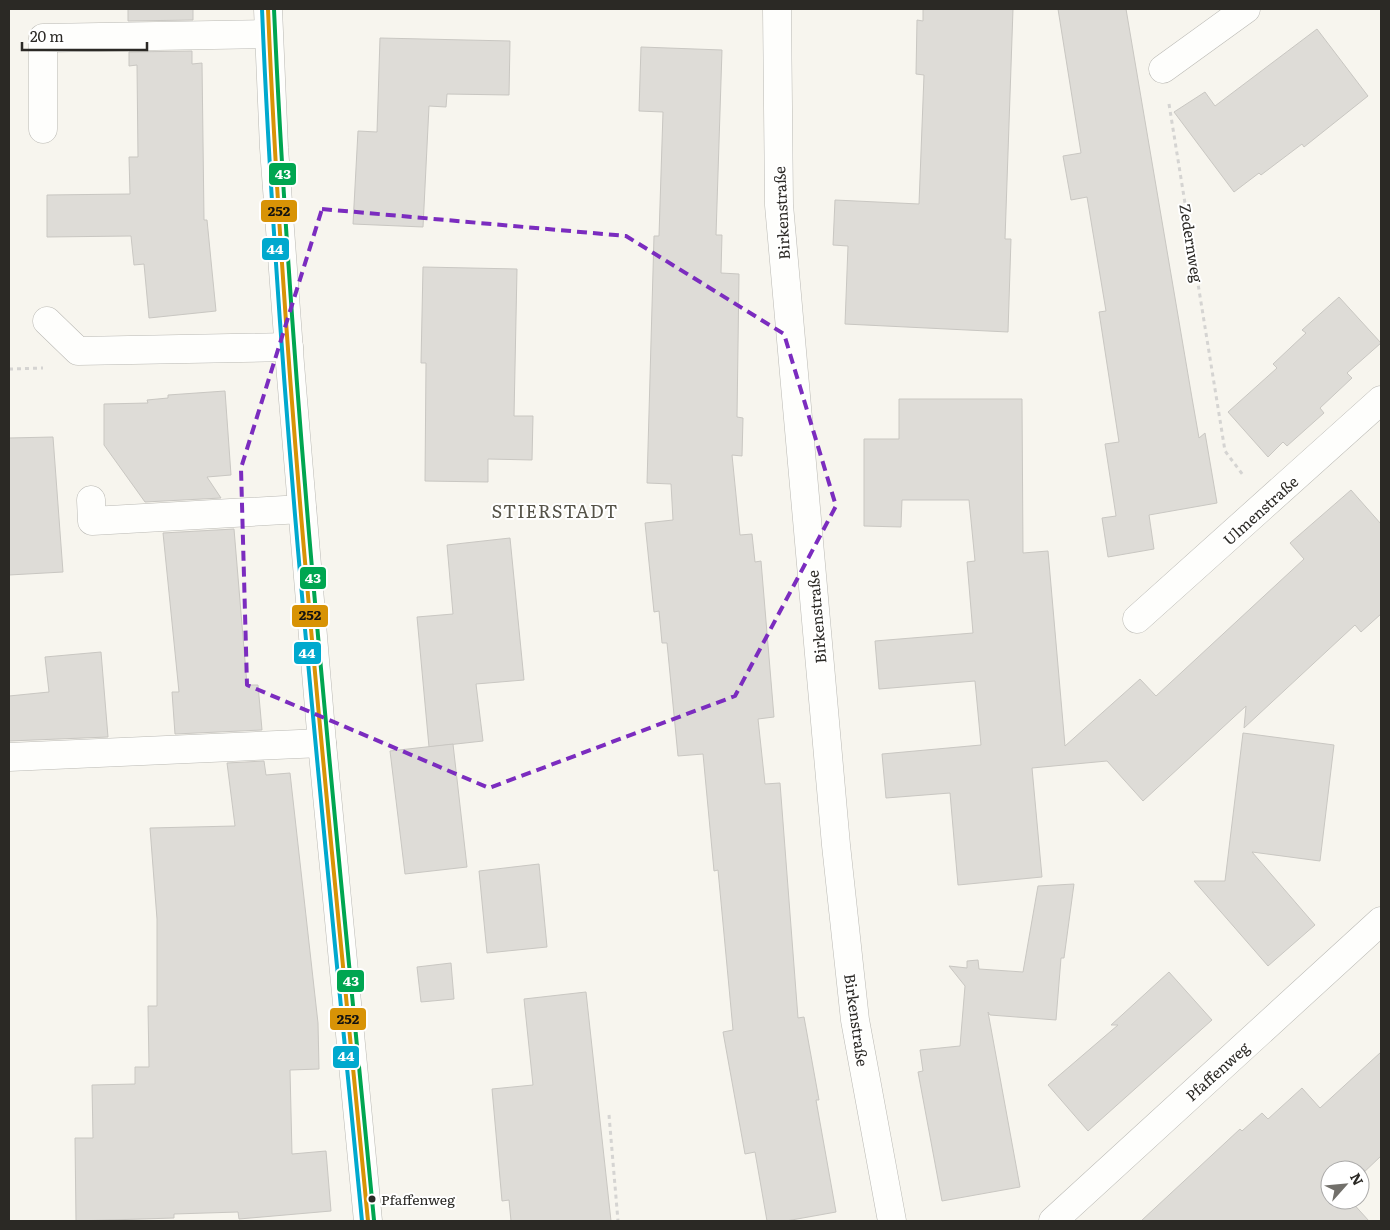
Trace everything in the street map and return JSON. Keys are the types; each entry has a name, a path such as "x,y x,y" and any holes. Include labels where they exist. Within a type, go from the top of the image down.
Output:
{"street":[{"name":"Birkenstraße","path":"777,9 779,205 836,845 855,1020 892,1221"},
{"path":"1163,69 1246,9"},
{"path":"42,129 43,38 268,21 288,347 322,743 368,1221"},
{"path":"47,321 78,351 288,347"},
{"name":"Ulmenstraße","path":"1137,619 1381,400"},
{"path":"91,500 92,521 302,509"},
{"path":"9,757 322,743"},
{"name":"Pfaffenweg","path":"1052,1221 1381,921"}],"path":[{"name":"Zedernweg","path":"1163,69 1225,451 1265,506"},
{"path":"609,1115 618,1221"}],"highlighted area":[{"path":"322,209 626,236 784,334 836,506 735,696 489,788 247,685 241,468"}],"building":[{"path":"128,9 193,9 193,20 128,21"},
{"path":"923,9 1013,9 1005,239 1011,239 1008,332 845,324 848,246 833,245 835,200 919,204 924,75 916,74 917,20 923,21"},
{"path":"1058,9 1126,9 1199,438 1205,433 1217,503 1149,515 1154,549 1108,557 1102,518 1116,516 1105,444 1119,442 1099,312 1106,311 1087,197 1071,200 1063,156 1081,153"},
{"path":"1317,29 1368,96 1304,147 1302,144 1261,175 1259,173 1234,192 1174,112 1205,92 1215,106"},
{"path":"380,38 510,41 509,95 447,94 446,107 429,106 423,227 353,224 358,131 377,132"},
{"path":"641,47 722,50 716,235 722,235 721,273 739,274 737,417 743,418 742,456 732,455 740,535 752,534 755,562 761,561 774,717 758,719 765,784 780,783 798,1018 804,1017 819,1100 816,1100 836,1212 786,1221 767,1221 755,1152 745,1154 723,1032 733,1030 718,870 714,871 703,754 678,756 667,643 662,643 659,611 654,612 645,523 673,520 671,484 647,483 654,236 659,236 663,112 639,111"},
{"path":"192,51 192,64 202,63 204,220 207,220 216,311 149,318 144,264 134,265 131,236 47,237 47,195 130,194 129,157 138,157 137,65 129,66 129,52"},
{"path":"423,267 517,269 514,416 533,416 532,460 488,459 488,482 425,481 426,363 421,363"},
{"path":"1339,297 1381,343 1347,373 1352,378 1320,408 1324,413 1287,446 1283,442 1268,457 1228,412 1277,368 1273,364 1306,333 1302,330"},
{"path":"225,391 231,475 207,477 221,498 145,502 104,445 104,404 148,403 147,400 168,398 168,395"},
{"path":"899,399 1022,399 1023,553 1048,551 1065,746 1140,679 1156,696 1304,559 1290,543 1351,490 1381,524 1381,614 1361,632 1355,625 1244,728 1246,706 1143,801 1107,761 1032,768 1042,877 958,885 950,793 886,798 882,754 981,745 975,681 879,689 875,641 973,633 967,562 975,561 969,500 902,500 901,527 864,526 864,439 899,439"},
{"path":"53,437 63,572 9,575 9,438"},
{"path":"234,529 247,685 258,685 262,730 175,734 172,692 179,692 163,533"},
{"path":"510,538 524,680 476,684 483,741 429,747 417,617 453,614 447,545"},
{"path":"101,652 108,737 9,741 9,696 49,692 45,657"},
{"path":"1243,733 1334,745 1320,861 1252,852 1315,925 1268,966 1194,881 1225,881"},
{"path":"453,744 467,867 405,874 390,751"},
{"path":"264,761 266,775 290,773 318,1023 319,1069 290,1070 292,1154 326,1151 331,1211 239,1219 238,1212 174,1214 174,1218 76,1221 75,1138 93,1138 92,1085 135,1084 135,1067 149,1067 148,1006 157,1006 157,919 150,828 235,826 227,763"},
{"path":"539,864 547,947 487,953 479,871"},
{"path":"1074,884 1064,958 1061,958 1056,1020 990,1015 988,1012 1020,1187 942,1201 918,1072 923,1071 920,1050 960,1046 965,986 949,966 967,968 967,961 978,960 979,969 1023,972 1038,886"},
{"path":"451,963 454,999 421,1002 417,967"},
{"path":"1169,972 1212,1020 1088,1131 1048,1085 1118,1025 1111,1025"},
{"path":"586,992 611,1221 511,1221 509,1200 502,1201 492,1089 533,1085 524,999"},
{"path":"1381,1052 1381,1156 1370,1166 1370,1160 1320,1160 1320,1210 1359,1210 1369,1221 1141,1221 1240,1129 1242,1131 1262,1113 1268,1119 1302,1088 1320,1108"}],"transit line":[{"name":"44","path":"262,9 279,313 291,464 362,1221"},
{"name":"252","path":"268,9 285,313 297,464 368,1221"},
{"name":"43","path":"274,9 282,161 303,464 374,1220"}],"place":[{"name":"Pfaffenweg","path":"372,1199"}],"district":[{"name":"STIERSTADT","path":"555,510"}]}
